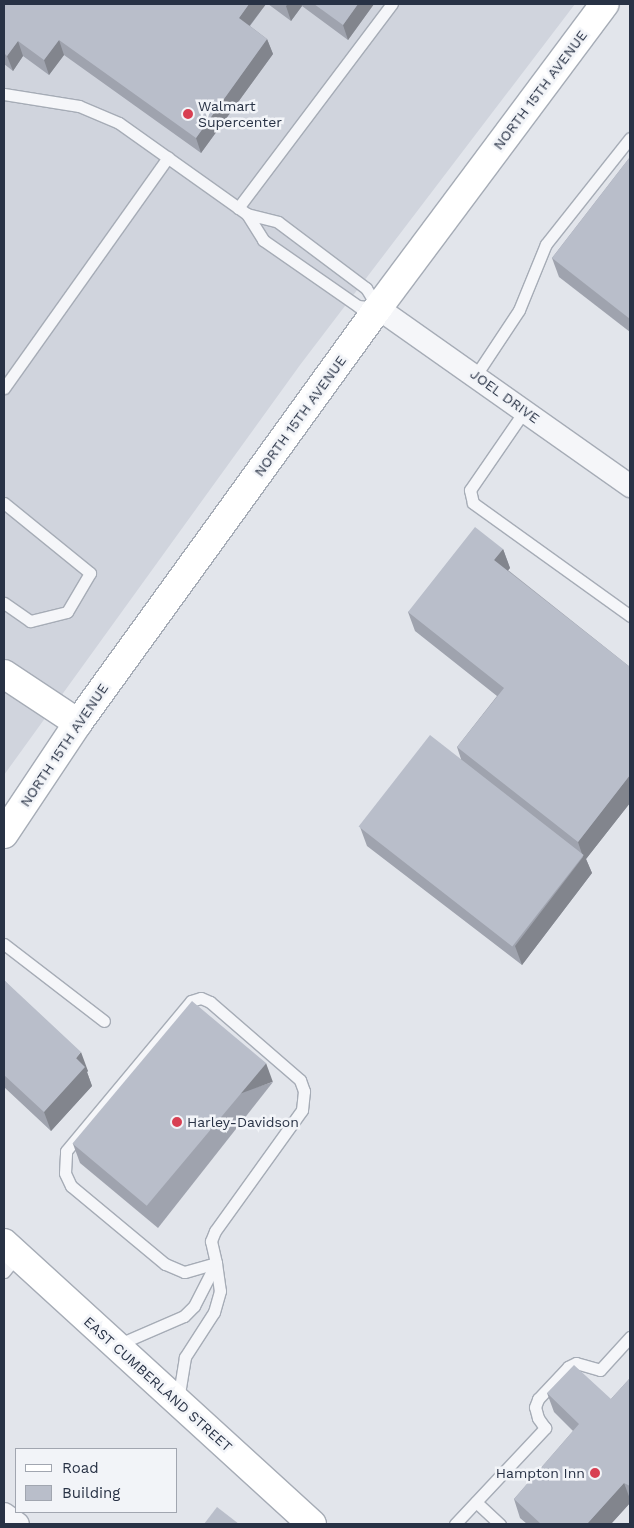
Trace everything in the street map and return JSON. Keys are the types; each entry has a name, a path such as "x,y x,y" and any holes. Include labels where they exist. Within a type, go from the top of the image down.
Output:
{"main road":[{"name":"NORTH 15TH AVENUE","path":"4,834 78,723 378,308 605,4"},
{"path":"4,674 78,723"},
{"name":"EAST CUMBERLAND STREET","path":"8,1257 116,1346 312,1524"}],"street":[{"name":"JOEL DRIVE","path":"378,308 476,375 630,486"},
{"path":"4,1514 18,1524"}],"lane":[{"path":"242,211 392,4"},
{"path":"4,94 80,106 119,123 242,211 263,240 358,306 378,308"},
{"path":"476,375 519,310 546,244 630,138"},
{"path":"4,388 168,157"},
{"path":"242,211 278,222 366,288 378,308"},
{"path":"525,410 470,490 473,503 630,616"},
{"path":"4,503 90,573 67,612 30,621 4,603"},
{"path":"4,944 104,1021"},
{"path":"178,1402 185,1358 214,1312 220,1291 216,1262 211,1242 215,1231 302,1110 304,1091 300,1080 210,1002 201,998 191,1001 66,1152 65,1173 71,1186 165,1264 184,1272 216,1262"},
{"path":"116,1346 184,1316 194,1306 216,1262"},
{"path":"455,1524 545,1428 538,1418 535,1407 538,1399 568,1367 576,1363 600,1370 630,1337"},
{"path":"476,1502 500,1524"}],"shaded area":[{"path":"4,4 575,4 300,365 4,775"}],"building":[{"name":"Walmart Supercenter","path":"4,4 249,4 239,18 267,39 196,138 59,40 44,60 18,41 7,56 4,53"},
{"path":"314,4 358,4 343,25"},
{"path":"630,157 630,319 552,258"},
{"path":"475,527 503,549 494,560 630,667 630,775 578,842 457,747 504,688 408,612"},
{"path":"430,735 584,855 512,946 359,826"},
{"path":"4,980 81,1052 76,1058 85,1067 44,1112 4,1075"},
{"name":"Harley-Davidson","path":"192,1001 266,1063 147,1206 72,1143"},
{"name":"Hampton Inn","path":"574,1365 611,1399 630,1378 630,1486 624,1483 587,1524 541,1524 514,1499 579,1424 547,1393"},
{"path":"217,1507 239,1524 204,1524"}],"place":[{"name":"Walmart Supercenter","path":"188,114"},
{"name":"Harley-Davidson","path":"177,1122"},
{"name":"Hampton Inn","path":"595,1473"}]}
